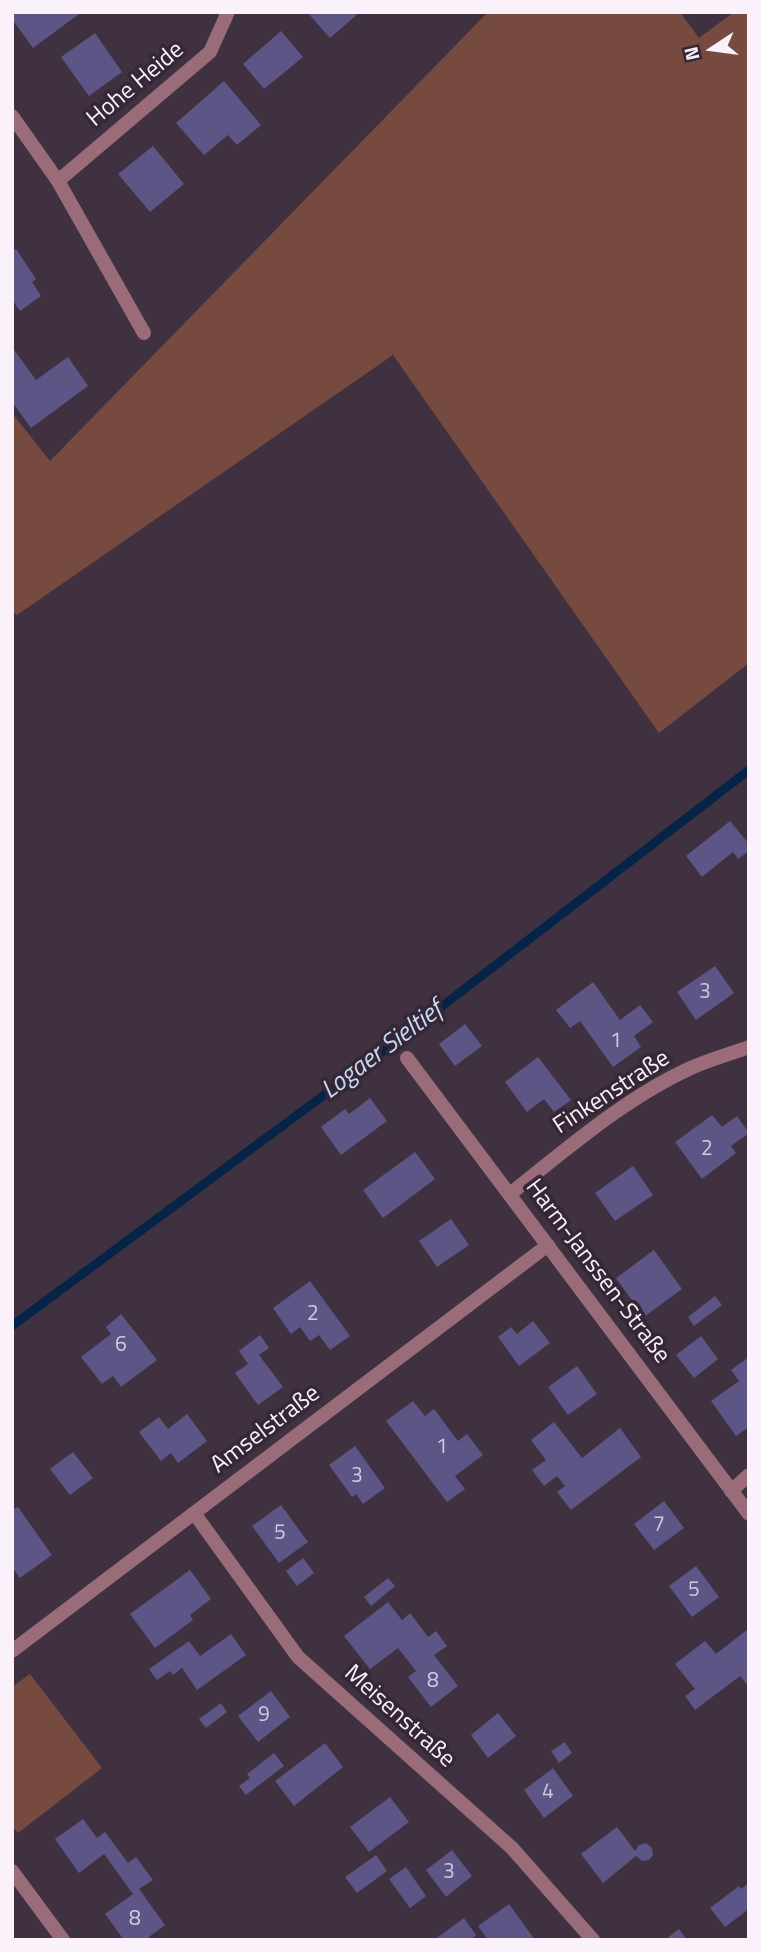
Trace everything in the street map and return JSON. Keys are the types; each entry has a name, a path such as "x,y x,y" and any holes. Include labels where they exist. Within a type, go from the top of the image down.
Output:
{"street":[{"name":"Hohe Heide","path":"58,181 210,52 228,12"},
{"path":"12,116 58,181 144,333"},
{"name":"Finkenstraße","path":"510,1194 652,1090 692,1068 749,1047"},
{"name":"Harm-Janssen-Straße","path":"407,1058 749,1514"},
{"name":"Amselstraße","path":"12,1651 548,1245"},
{"path":"731,1491 749,1475"},
{"name":"Meisenstraße","path":"194,1513 298,1657 512,1848 593,1940"},
{"path":"12,1871 63,1940"}],"shaded area":[{"path":"488,12 680,12 699,38 734,12 749,12 749,663 659,733 393,355 17,615 12,611 12,413 50,461"},
{"path":"30,1674 102,1768 18,1833 12,1826 12,1687"}],"building":[{"path":"12,12 79,14 33,48 12,19"},
{"path":"307,12 360,12 330,38"},
{"path":"281,31 303,57 264,89 243,64"},
{"path":"95,33 122,72 89,96 61,57"},
{"path":"224,81 261,125 237,145 228,135 204,155 176,123"},
{"path":"153,146 184,184 150,212 118,174"},
{"path":"16,249 36,279 32,282 41,296 20,311 12,299 12,251"},
{"path":"12,347 36,380 68,357 88,386 31,428 12,402"},
{"path":"730,821 749,844 749,851 738,859 733,852 702,877 686,856"},
{"path":"715,966 734,993 696,1020 677,992"},
{"path":"593,982 620,1020 640,1005 653,1022 634,1036 641,1047 613,1067 580,1021 570,1028 556,1010"},
{"path":"465,1024 482,1046 455,1066 439,1044"},
{"path":"538,1057 571,1100 554,1112 544,1099 527,1112 505,1082"},
{"path":"370,1098 387,1121 341,1155 321,1127 345,1109 349,1114"},
{"path":"712,1115 722,1127 737,1116 749,1133 731,1146 736,1153 702,1179 675,1142"},
{"path":"415,1152 435,1179 383,1218 363,1190"},
{"path":"633,1166 653,1195 615,1221 595,1193"},
{"path":"451,1219 469,1245 437,1267 419,1241"},
{"path":"654,1250 682,1289 644,1317 616,1278"},
{"path":"310,1281 350,1336 330,1350 319,1335 310,1341 300,1327 291,1334 273,1308"},
{"path":"715,1296 722,1305 694,1326 688,1317"},
{"path":"121,1314 157,1360 121,1387 113,1376 102,1384 81,1357 111,1334 106,1327"},
{"path":"533,1321 550,1343 519,1366 498,1337 511,1327 517,1334"},
{"path":"260,1335 269,1348 259,1355 283,1387 258,1405 235,1373 248,1364 239,1351"},
{"path":"701,1336 718,1359 694,1378 676,1355"},
{"path":"749,1357 749,1427 736,1436 711,1401 739,1381 731,1370"},
{"path":"577,1366 597,1394 568,1415 548,1387"},
{"path":"413,1401 425,1416 434,1409 458,1441 467,1434 483,1455 455,1476 465,1489 447,1502 386,1421"},
{"path":"187,1414 207,1441 178,1463 171,1453 161,1461 139,1432 159,1417 168,1429"},
{"path":"554,1422 582,1458 620,1428 641,1457 571,1510 557,1492 565,1486 557,1476 544,1486 532,1470 546,1460 531,1440"},
{"path":"355,1446 385,1488 363,1504 356,1494 352,1497 329,1465"},
{"path":"73,1452 93,1478 70,1495 50,1469"},
{"path":"664,1501 684,1528 654,1550 634,1524"},
{"path":"281,1505 308,1542 279,1563 252,1526"},
{"path":"18,1507 52,1555 20,1578 12,1567 12,1510"},
{"path":"303,1558 314,1573 297,1586 286,1571"},
{"path":"696,1566 719,1597 692,1617 669,1586"},
{"path":"190,1570 211,1599 190,1615 193,1620 155,1648 130,1614"},
{"path":"388,1578 395,1586 371,1606 364,1597"},
{"path":"388,1602 402,1620 410,1613 428,1637 436,1631 447,1646 434,1655 458,1686 431,1707 408,1677 416,1671 398,1648 370,1669 344,1636"},
{"path":"748,1629 749,1687 740,1676 695,1710 685,1696 695,1689 675,1664 705,1641 716,1654"},
{"path":"231,1634 246,1655 197,1690 182,1668 173,1675 170,1671 157,1680 149,1669 189,1641 200,1656"},
{"path":"271,1691 290,1717 258,1742 238,1716"},
{"path":"221,1703 227,1712 206,1728 199,1719"},
{"path":"498,1713 516,1736 488,1758 471,1735"},
{"path":"565,1742 572,1753 559,1763 551,1751"},
{"path":"325,1743 343,1767 294,1806 275,1781"},
{"path":"274,1753 284,1766 246,1795 239,1786 250,1778 247,1774"},
{"path":"553,1768 573,1796 544,1818 524,1790"},
{"path":"390,1797 409,1822 369,1852 350,1827"},
{"path":"83,1819 97,1838 105,1832 128,1863 136,1857 153,1880 139,1889 165,1925 145,1940 124,1940 105,1914 133,1894 104,1854 79,1873 55,1839"},
{"path":"617,1827 635,1851 639,1845 646,1843 652,1848 653,1855 649,1860 642,1861 636,1856 603,1883 581,1854"},
{"path":"452,1850 472,1876 446,1897 426,1870"},
{"path":"376,1855 387,1871 357,1893 345,1877"},
{"path":"406,1867 426,1896 410,1908 389,1879"},
{"path":"749,1883 749,1909 725,1927 710,1908 739,1886 741,1889"},
{"path":"509,1904 535,1940 488,1940 478,1926"},
{"path":"464,1918 476,1935 470,1940 434,1940"},
{"path":"679,1929 687,1940 665,1940"}],"waterway":[{"name":"Logaer Sieltief","path":"12,1326 393,1044 749,770"}]}
